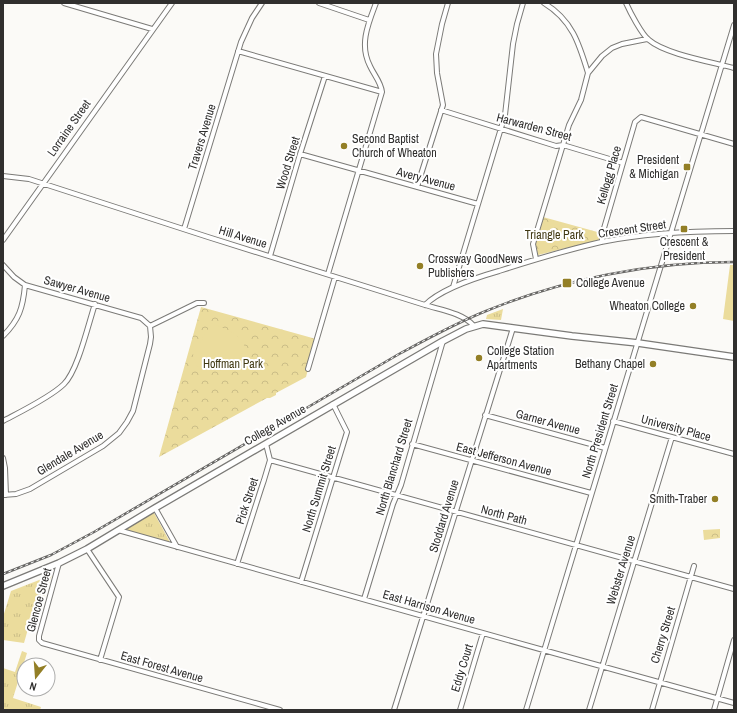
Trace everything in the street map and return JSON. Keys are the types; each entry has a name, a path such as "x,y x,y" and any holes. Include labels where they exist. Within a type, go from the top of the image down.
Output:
{"street":[{"path":"64,3 152,29"},
{"name":"Lorraine Street","path":"3,240 172,3"},
{"name":"Travers Avenue","path":"184,229 238,52 248,26 262,3"},
{"path":"318,3 369,20"},
{"path":"328,274 360,171 382,92 381,86 370,66 366,51 365,34 376,3"},
{"path":"418,187 443,104 437,73 436,54 448,3"},
{"path":"454,287 505,115 515,35 524,3"},
{"path":"544,3 559,14 569,26 580,48 588,73"},
{"path":"626,3 648,39 667,50 734,68"},
{"name":"North President Street","path":"526,710 734,25"},
{"path":"536,259 533,244 569,125 581,100 588,73 602,56 612,48 622,44 648,39"},
{"path":"238,52 382,92"},
{"name":"Wood Street","path":"270,256 325,76"},
{"name":"Harwarden Street","path":"441,110 556,146 563,145 623,163"},
{"name":"Kellogg Place","path":"602,242 602,235 635,122 641,117 701,135"},
{"path":"701,135 734,144"},
{"name":"Avery Avenue","path":"300,154 478,204"},
{"name":"Hill Avenue","path":"3,176 29,179 455,314 474,326"},
{"name":"Crescent Street","path":"425,305 430,300 454,287 481,276 536,259 602,242 671,233 734,230"},
{"name":"Sawyer Avenue","path":"3,265 14,277 25,285 141,318 150,326"},
{"path":"308,369 335,277"},
{"path":"3,336 19,316 24,301 25,285"},
{"path":"150,326 197,303 204,303"},
{"path":"3,421 53,393 67,380 74,369 95,304"},
{"name":"College Avenue","path":"3,586 59,563 87,549 332,404 443,341 474,326 483,324 734,356"},
{"name":"Glendale Avenue","path":"4,495 16,494 30,489 103,446 124,428 134,406 150,344 150,326"},
{"name":"Stoddard Avenue","path":"394,710 513,328"},
{"name":"North Blanchard Street","path":"364,599 443,341"},
{"name":"North Summit Street","path":"301,582 347,432 332,404"},
{"name":"Garner Avenue","path":"485,415 605,448"},
{"name":"University Place","path":"614,421 734,454"},
{"name":"Webster Avenue","path":"589,710 672,437"},
{"path":"266,444 270,460"},
{"name":"East Jefferson Avenue","path":"412,444 591,493"},
{"path":"3,458 5,468 4,495"},
{"name":"North Path","path":"270,460 734,589"},
{"name":"Pick Street","path":"237,564 270,460"},
{"path":"155,508 177,547"},
{"name":"East Harrison Avenue","path":"118,530 734,703"},
{"path":"87,549 119,597 100,660"},
{"name":"Glencoe Street","path":"40,642 39,636 59,563"},
{"name":"Cherry Street","path":"652,710 694,566"},
{"name":"Eddy Court","path":"460,710 483,633"},
{"path":"714,710 734,640"},
{"name":"East Forest Avenue","path":"40,642 46,645 280,710"}],"green space":[{"name":"Triangle Park","path":"543,217 601,233 599,240 538,255 535,245"},
{"path":"548,230 565,233 564,242 547,239"},
{"path":"730,265 734,265 734,321 723,319"},
{"name":"Hoffman Park","path":"201,307 316,339 306,377 276,393 276,395 267,398 159,457"},
{"path":"503,309 501,320 486,319 487,315"},
{"path":"212,323 236,334 248,351 237,363 219,371 197,366 193,354"},
{"path":"153,511 171,544 121,530"},
{"path":"720,529 720,538 704,540 703,530"},
{"path":"52,575 44,597 36,601 24,643 3,640 3,617 11,591"},
{"path":"22,651 27,653 26,657 20,657"},
{"path":"3,668 15,672 16,669 16,688 13,698 41,707 40,710 3,710"}],"railway":[{"path":"3,574 51,555 94,532 399,354 442,331 475,316 546,290 608,274 671,265 734,262"}],"place":[{"name":"Second Baptist Church of Wheaton","path":"344,146"},
{"name":"President & Michigan","path":"687,167"},
{"name":"Crescent & President","path":"684,229"},
{"name":"Crossway GoodNews Publishers","path":"420,266"},
{"name":"College Avenue","path":"567,283"},
{"name":"Wheaton College","path":"693,306"},
{"name":"College Station Apartments","path":"479,358"},
{"name":"Bethany Chapel","path":"653,364"},
{"name":"Smith-Traber","path":"715,499"}]}
